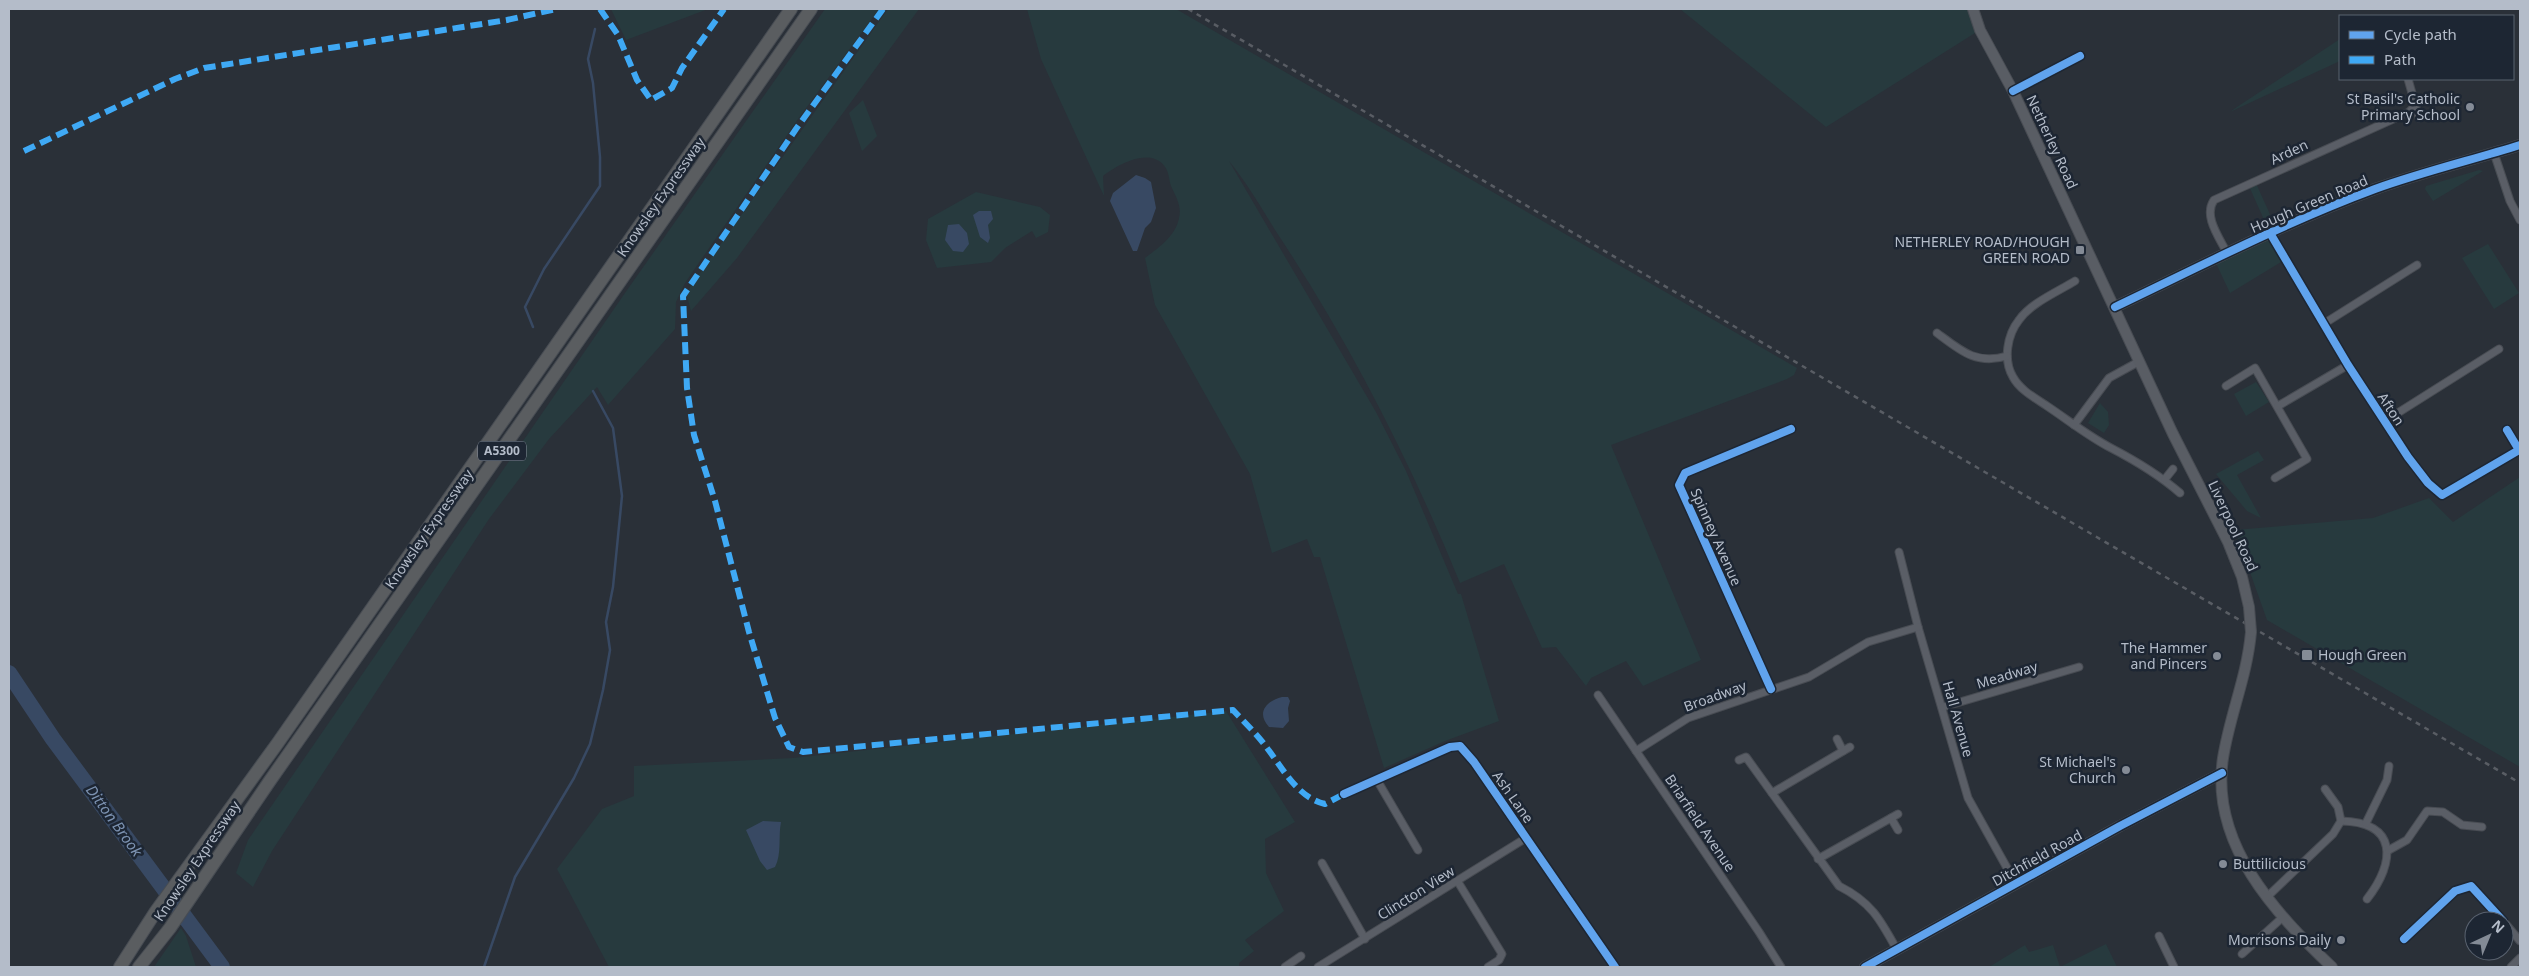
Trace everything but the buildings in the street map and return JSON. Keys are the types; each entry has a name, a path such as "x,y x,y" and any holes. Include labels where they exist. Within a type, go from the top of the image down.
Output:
{"highway":[{"name":"Knowsley Expressway","path":"120,967 156,911 299,712 791,9"},
{"name":"Knowsley Expressway","path":"139,967 170,928 269,782 812,9"},
{"path":"110,967 156,911"},
{"path":"145,967 170,928"}],"main road":[{"name":"Netherley Road","path":"1973,9 1980,30 2013,91 2079,233"},
{"name":"Hough Green Road","path":"2115,307 2270,233 2376,188 2520,145"},
{"name":"Liverpool Road","path":"2079,233 2228,542 2244,582 2251,632 2246,668 2229,728 2222,774 2227,816 2234,842 2243,861 2283,917 2332,967"},
{"name":"Ditchfield Road","path":"1865,967 2222,774"}],"street":[{"path":"2013,91 2080,56"},
{"path":"2408,80 2414,92 2415,106 2419,118"},
{"name":"Arden","path":"2227,253 2210,217 2211,206 2217,198 2409,112 2415,106"},
{"path":"2494,153 2510,200 2520,220"},
{"name":"Afton","path":"2270,233 2325,323 2348,365 2418,470 2428,483 2442,495 2519,450 2507,430"},
{"path":"2325,323 2417,265"},
{"path":"2075,282 2020,318 2012,330 2007,356 2012,377 2021,388 2074,425 2110,448 2136,460 2165,479 2180,493"},
{"path":"1937,333 1965,353 1978,359 1992,360 2007,356"},
{"path":"2385,421 2499,349"},
{"path":"2074,425 2100,387 2109,378 2140,361"},
{"path":"2278,406 2348,365"},
{"path":"2226,386 2255,368 2307,459 2275,478"},
{"name":"Spinney Avenue","path":"1771,689 1679,485 1685,473 1791,429"},
{"path":"2165,479 2173,469"},
{"name":"Hall Avenue","path":"1899,552 1918,627 1943,707 1968,798 2016,884"},
{"name":"Broadway","path":"1636,752 1688,718 1809,677 1868,642 1918,627"},
{"name":"Meadway","path":"1943,707 2079,667"},
{"name":"Briarfield Avenue","path":"1598,695 1755,925 1781,967"},
{"path":"1837,739 1843,751"},
{"name":"Ash Lane","path":"1344,794 1450,747 1460,746 1615,967"},
{"path":"1772,793 1850,747"},
{"path":"1739,760 1746,757 1839,886 1856,895 1870,907 1896,950"},
{"path":"2366,823 2387,780 2388,766"},
{"path":"1376,780 1418,850"},
{"path":"2268,896 2333,834 2341,821 2338,807 2325,789"},
{"path":"2389,850 2408,840 2426,811 2443,812 2462,824 2482,827"},
{"path":"1818,859 1898,814"},
{"path":"1891,818 1898,830"},
{"path":"2341,821 2366,823 2384,839 2389,850 2385,870 2378,885 2367,898"},
{"name":"Clincton View","path":"1318,967 1458,882 1526,838"},
{"path":"1322,863 1364,939"},
{"path":"1458,882 1502,954 1500,960 1488,967"},
{"path":"2404,939 2455,891 2462,887 2471,886 2494,911"},
{"path":"2242,954 2283,917"},
{"path":"2160,936 2174,967"},
{"path":"1290,966 1301,956"},
{"path":"2511,967 2520,958"}],"green space":[{"path":"611,9 708,9 626,40"},
{"path":"825,9 879,9 798,119 685,283 676,302 675,329 608,405 597,387 549,439 489,519 272,851 253,887 236,873 248,840 625,293"},
{"path":"888,9 919,9 737,258 691,311 687,296 690,287"},
{"path":"1027,9 1176,9 1797,368 1794,375 1787,379 1611,445 1701,660 1643,686 1626,661 1591,678 1586,686 1556,647 1542,648 1504,564 1460,583 1421,492 1354,360 1304,275 1248,187 1229,161 1376,412 1406,471 1458,594 1461,594 1499,721 1445,741 1384,768 1320,557 1314,557 1307,539 1272,553 1250,474 1155,305 1145,258 1174,231 1180,214 1178,202 1166,169 1159,161 1151,158 1143,158 1125,163 1103,176 1104,196 1041,59"},
{"path":"1680,9 1968,9 1975,33 1826,127"},
{"path":"2339,40 2339,61 2230,112"},
{"path":"863,100 877,136 862,151 849,113"},
{"path":"2479,170 2483,171 2433,201 2425,189 2426,186"},
{"path":"2255,181 2277,230 2270,233 2248,184"},
{"path":"976,192 1040,207 1050,215 1048,232 1036,238 1032,231 1005,248 991,262 937,268 926,240 928,219"},
{"path":"2270,233 2286,259 2230,293 2214,259"},
{"path":"2488,244 2519,293 2494,309 2462,258"},
{"path":"2256,382 2269,402 2246,416 2234,394"},
{"path":"2100,403 2108,412 2109,425 2104,433 2088,423"},
{"path":"2258,451 2264,460 2237,475 2261,518 2247,511 2216,474"},
{"path":"2520,477 2520,767 2267,620 2235,530 2373,518 2429,498 2453,522"},
{"path":"1226,711 1295,822 1265,839 1266,873 1284,911 1245,940 1254,951 1239,963 1239,967 609,967 557,869 602,809 634,796 634,766 793,758"},
{"path":"181,928 186,936 196,967 154,967"},
{"path":"2106,944 2117,967 2060,967"},
{"path":"2025,945 2029,952 2053,945 2060,967 1989,967"}],"water":[{"path":"1136,175 1151,182 1156,208 1151,222 1145,228 1137,251 1133,251 1110,201 1113,193"},
{"path":"979,211 991,211 993,219 988,225 990,238 988,243 980,237 973,215"},
{"path":"959,224 967,233 969,244 963,252 953,251 945,240 948,225"},
{"path":"1288,697 1290,701 1288,708 1289,721 1283,728 1269,727 1263,717 1263,712 1271,701"},
{"path":"763,821 781,822 777,862 775,867 767,870 760,861 746,830"}],"waterway":[{"path":"533,327 525,307 544,269 600,186 600,157 593,83 588,59 595,29"},
{"path":"484,967 515,877 574,778 590,744 603,690 610,650 606,622 613,587 622,496 613,428 593,391"},
{"name":"Ditton Brook","path":"9,673 53,739 222,967"}],"railway":[{"path":"1188,9 2520,783"}],"marked path":[{"path":"24,151 175,79 204,68 507,20 556,9"},
{"path":"600,9 618,35 637,80 651,100 672,88 682,68 724,9"},
{"path":"883,9 796,129 683,296 687,388 694,435 715,501 749,632 775,718 789,747 803,752 1233,710 1259,738 1299,789 1315,800 1325,804 1344,794"}],"cycle path":[{"path":"2013,91 2080,56"},
{"path":"2115,307 2244,245 2342,202 2411,177 2520,145"},
{"path":"2270,233 2348,365 2408,457 2428,483 2442,495 2519,450 2507,430"},
{"path":"1771,689 1679,485 1685,473 1791,429"},
{"path":"1344,794 1450,747 1460,746 1474,762 1615,967"},
{"path":"1865,967 2120,826 2222,773"},
{"path":"2404,939 2455,891 2471,886 2494,911"}],"place":[{"name":"St Basil's Catholic Primary School","path":"2470,107"},
{"name":"NETHERLEY ROAD/HOUGH GREEN ROAD","path":"2080,250"},
{"name":"Hough Green","path":"2307,655"},
{"name":"The Hammer and Pincers","path":"2217,656"},
{"name":"St Michael's Church","path":"2126,770"},
{"name":"Buttilicious","path":"2223,864"},
{"name":"Morrisons Daily","path":"2341,940"}]}
